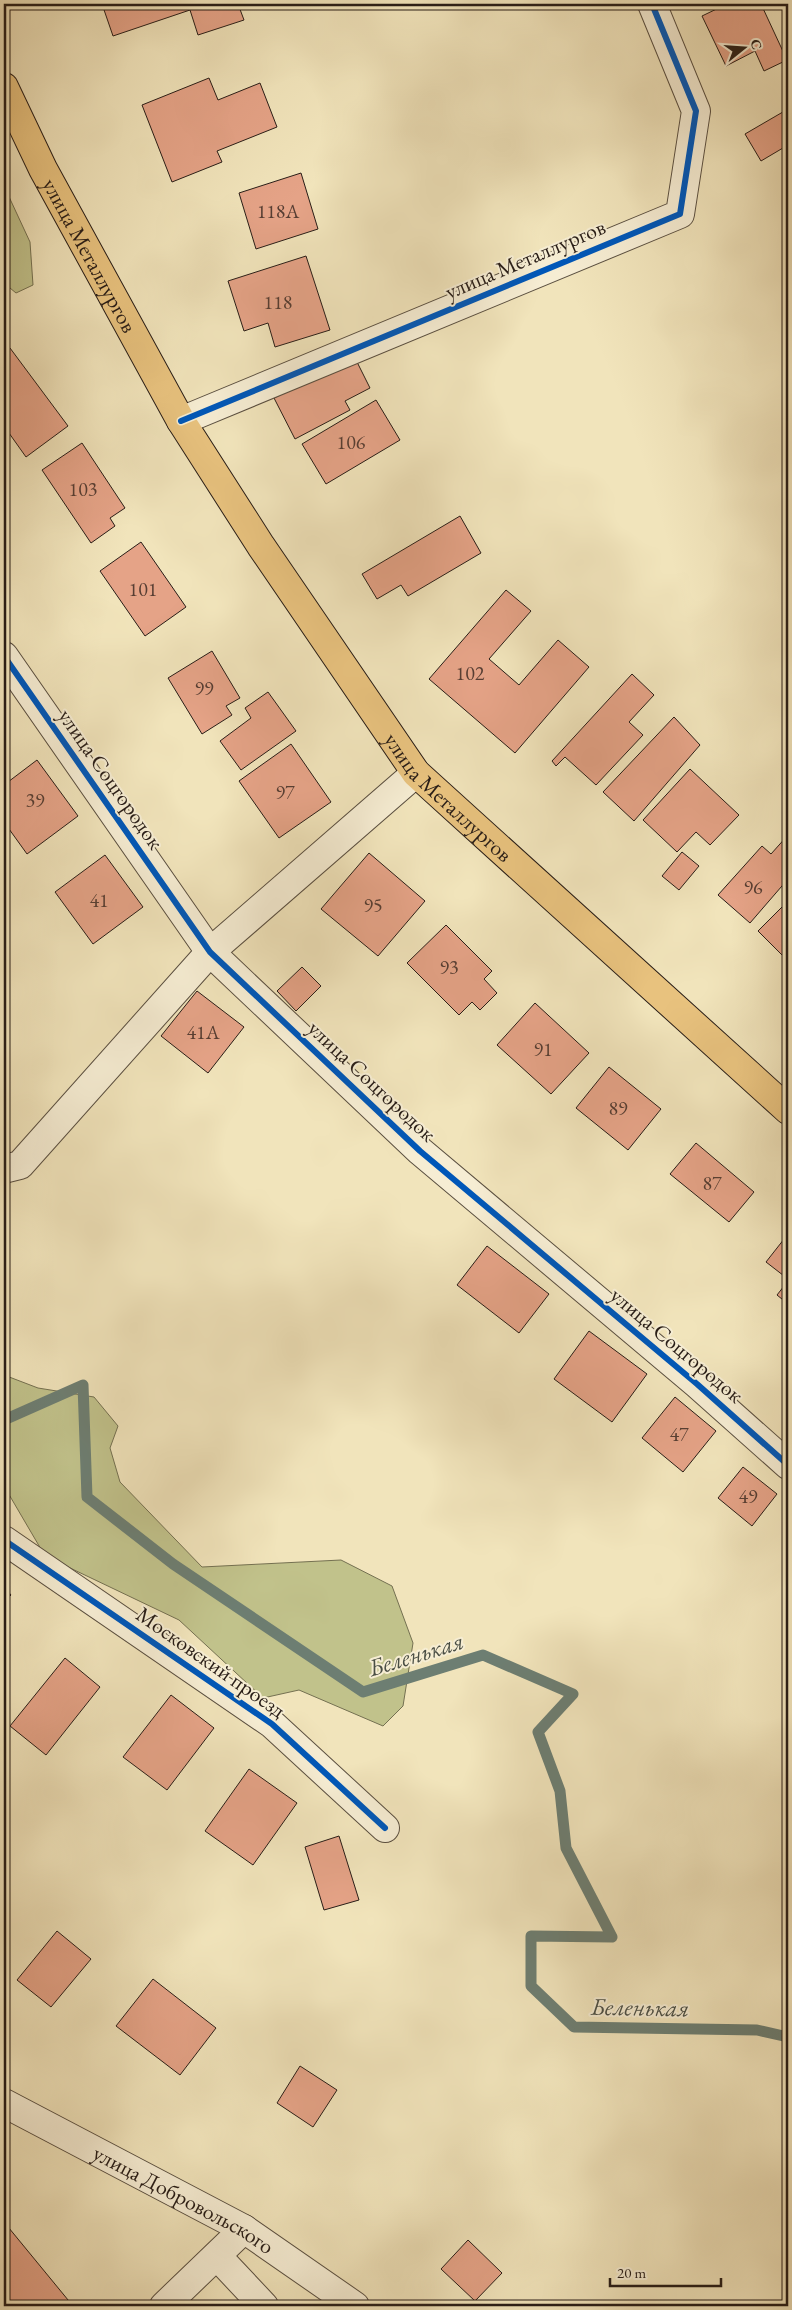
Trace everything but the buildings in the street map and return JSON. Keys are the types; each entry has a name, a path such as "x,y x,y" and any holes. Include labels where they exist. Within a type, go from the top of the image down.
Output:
{"main road":[{"name":"улица Металлургов","path":"4,87 43,168 181,421 261,546 416,773 788,1110"}],"street":[{"name":"улица Металлургов","path":"181,421 680,214 696,111 652,4"},
{"name":"улица Соцгородок","path":"4,656 210,952 420,1151 697,1384 788,1465"},
{"path":"12,1167 210,952 416,773"},
{"name":"Московский проезд","path":"4,1540 272,1724 385,1828"},
{"name":"улица Добровольского","path":"4,2103 244,2230 356,2306"},
{"path":"164,2306 244,2230"},
{"path":"217,2256 264,2306"}],"green space":[{"path":"4,186 30,242 33,285 16,293 4,283"},
{"path":"4,1375 38,1388 94,1397 118,1426 110,1448 120,1482 202,1567 341,1560 392,1586 413,1643 403,1706 383,1726 299,1690 263,1698 179,1620 45,1556 4,1486"}],"waterway":[{"name":"Беленькая","path":"4,1420 83,1385 87,1497 173,1564 363,1692 483,1655 573,1694 538,1732 560,1791 566,1848 612,1937 531,1936 531,1986 574,2027 757,2030 788,2037"}],"cycle path":[{"path":"181,421 680,214 696,111 652,4"},
{"path":"4,656 210,952 420,1151 697,1384 788,1465"},
{"path":"4,1540 272,1724 385,1828"}]}
